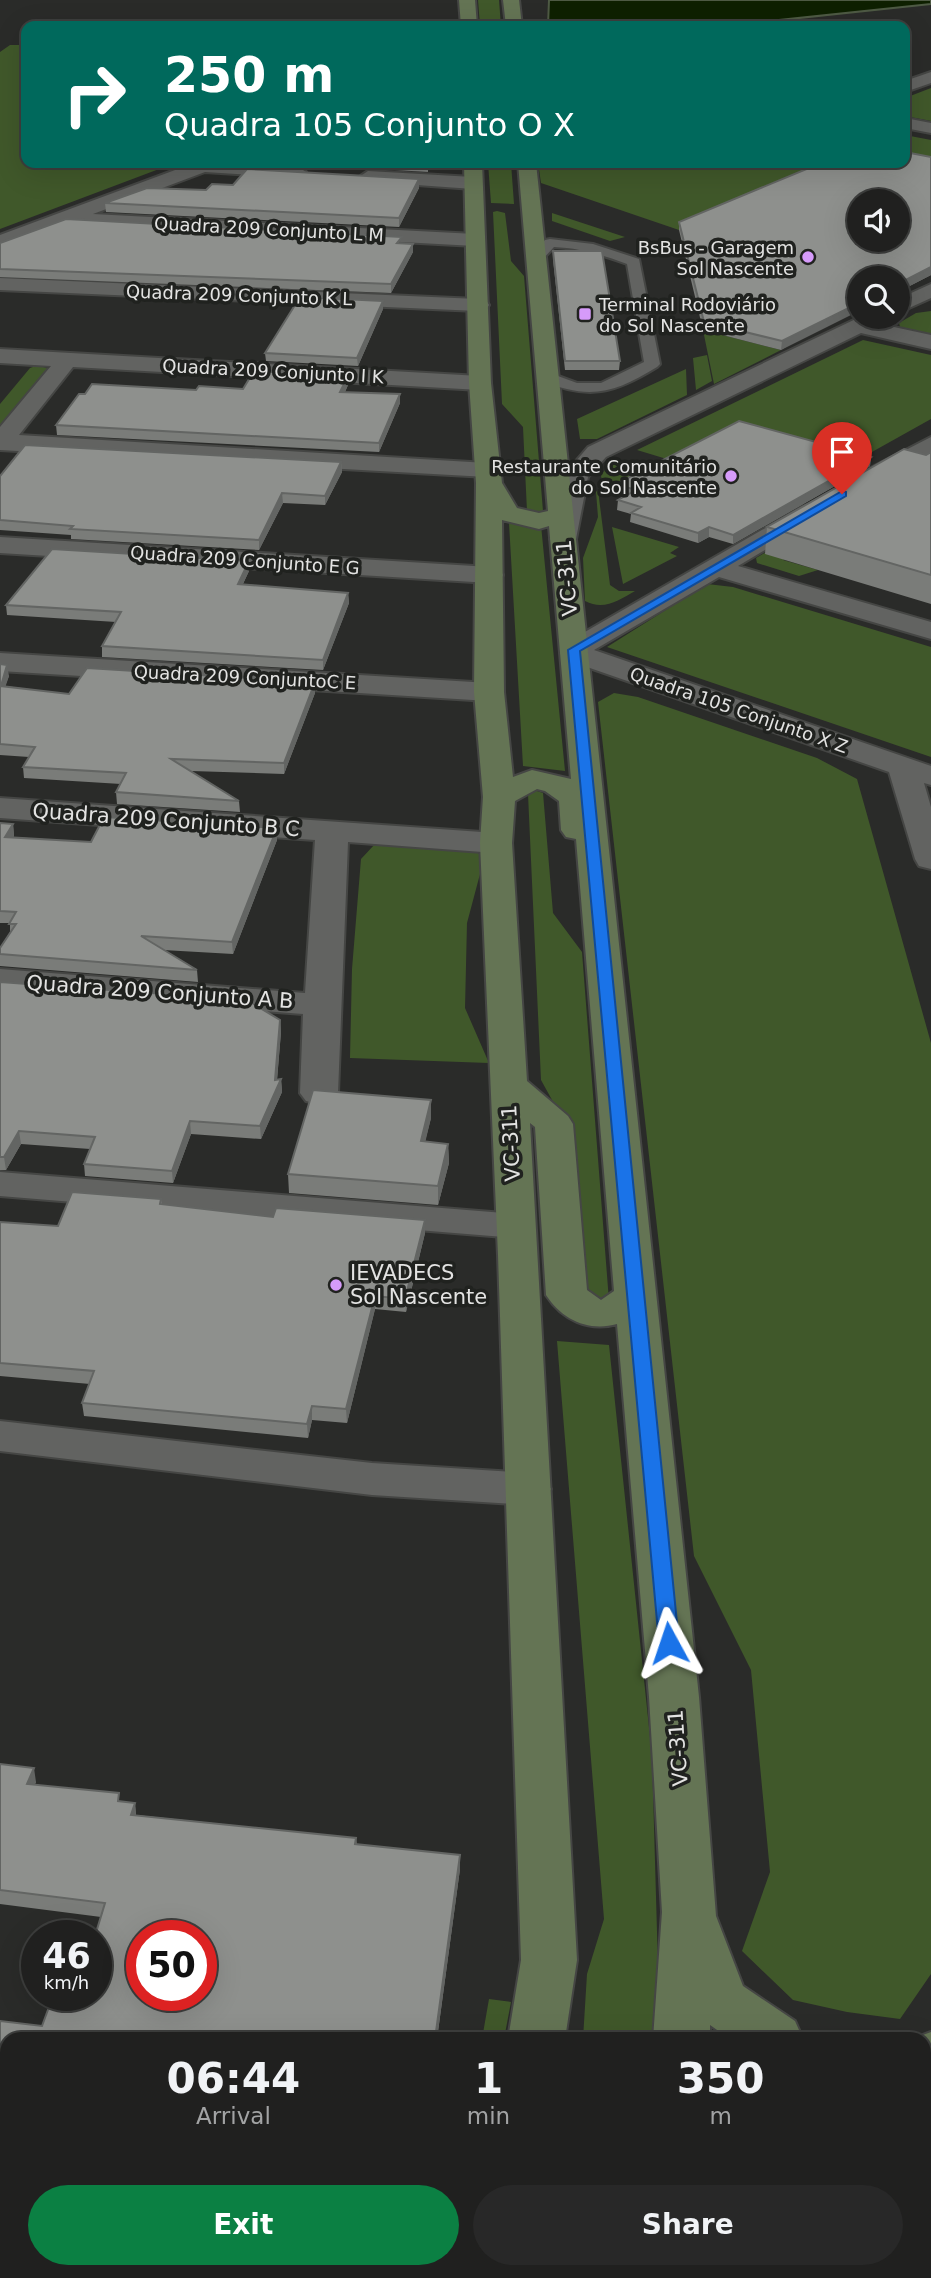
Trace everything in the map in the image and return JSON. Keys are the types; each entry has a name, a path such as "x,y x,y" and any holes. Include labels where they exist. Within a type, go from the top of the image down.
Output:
{"main road":[{"path":"467,0 469,21"},
{"path":"511,0 513,21"},
{"name":"VC-311","path":"527,168 527,232 554,441 674,1697 689,1912 681,2032"},
{"name":"VC-311","path":"477,202 480,383 488,476 489,692 499,797 496,843 549,1960 537,2032"},
{"path":"488,476 507,514 562,527"},
{"path":"499,797 532,779 555,783 575,797 583,890 599,918"},
{"path":"508,1084 554,1124 567,1294 589,1314 610,1315 636,1295"},
{"path":"689,1912 721,2001 765,2032"}],"street":[{"path":"910,85 931,77"},
{"path":"910,124 931,128"},
{"path":"0,242 198,168"},
{"path":"245,168 310,173"},
{"path":"351,176 477,202"},
{"name":"Quadra 209 Conjunto L M","path":"63,218 477,202"},
{"name":"Quadra 209 Conjunto K L","path":"0,284 478,305"},
{"path":"562,527 576,475 597,452 851,329"},
{"path":"892,329 931,342"},
{"path":"1,442 67,360"},
{"name":"Quadra 209 Conjunto I K","path":"10,363 67,360 480,383"},
{"path":"554,441 573,451 597,452"},
{"path":"1,442 488,476"},
{"path":"858,485 931,444"},
{"path":"574,652 638,610 830,501"},
{"name":"Quadra 209 Conjunto E G","path":"0,545 490,575"},
{"path":"714,568 931,631"},
{"path":"570,608 591,614 638,610"},
{"name":"Quadra 105 Conjunto X Z","path":"574,652 917,771"},
{"name":"Quadra 209 ConjuntoC E","path":"0,662 489,692"},
{"path":"917,771 931,859"},
{"name":"Quadra 209 Conjunto B C","path":"0,808 496,843"},
{"path":"319,1093 320,1004 332,832"},
{"name":"Quadra 209 Conjunto A B","path":"0,980 320,1004"},
{"path":"0,1184 515,1226"},
{"path":"0,1436 372,1479 528,1489"}],"lane":[{"path":"527,232 550,243 595,246 634,262 652,364 618,384 582,390 547,377"}],"shaded area":[{"path":"478,0 499,0 501,21 480,21"},
{"path":"549,0 931,0 931,4 770,21 548,21"},
{"path":"10,45 21,45 21,168 162,168 0,229 0,52"},
{"path":"931,88 931,121 910,117 910,96"},
{"path":"910,136 931,140 931,165 910,161"},
{"path":"488,168 511,168 514,204 491,203"},
{"path":"539,168 826,168 679,230 541,183"},
{"path":"493,212 505,213 511,261 524,276 543,511 535,514 527,511 523,427 502,404"},
{"path":"552,213 625,237 610,241 552,221"},
{"path":"931,311 931,334 909,329 910,317"},
{"path":"703,330 781,350 714,384"},
{"path":"863,340 931,355 931,419 863,457 670,460 637,450"},
{"path":"707,355 712,381 696,390 693,358"},
{"path":"38,365 49,369 0,430 0,404 30,368"},
{"path":"686,369 687,395 597,439 580,439 577,419"},
{"path":"617,461 648,471 605,492 601,476 606,468"},
{"path":"598,490 610,585 619,591 635,591 605,605 585,601 583,558 598,517"},
{"path":"850,502 783,560 818,570 799,576 757,563 756,558"},
{"path":"509,523 541,525 565,771 523,766"},
{"path":"612,527 679,547 670,553 677,556 623,584"},
{"path":"707,584 733,587 931,647 931,757 607,647"},
{"path":"614,693 638,697 817,758 857,779 931,1043 931,1974 900,2019 847,2012 793,2000 742,1951 770,1872 751,1670 694,1556 598,702"},
{"path":"534,790 543,793 553,913 582,952 609,1301 596,1307 584,1298 573,1138 541,1080 528,794"},
{"path":"375,844 476,851 484,859 467,923 465,1008 489,1063 350,1058 352,969 361,859"},
{"path":"557,1341 609,1345 652,1756 658,1967 653,2032 583,2032 587,1974 604,1919"},
{"path":"489,1999 511,2002 505,2032 483,2032"}],"building":[{"name":"BsBus - Garagem Sol Nascente","path":"910,153 931,157 931,267 910,278 910,266 847,266 847,309 782,341 704,322 679,222 809,168 910,168"},
{"path":"247,169 419,179 399,218 105,203 147,188 206,190 212,184 233,185"},
{"path":"66,219 402,237 397,243 413,244 391,284 0,269 0,243"},
{"name":"Terminal Rodoviário do Sol Nascente","path":"553,251 602,251 620,361 565,361"},
{"path":"300,297 383,301 357,358 265,353"},
{"path":"254,371 348,376 340,392 400,394 379,443 56,425 79,394 85,394 92,384 196,390 199,386 243,389"},
{"name":"Restaurante Comunitário do Sol Nascente","path":"739,421 871,457 733,535 709,527 698,533 631,513 641,507 618,500 636,490 616,484"},
{"path":"25,445 341,462 325,496 282,493 259,540 70,529 73,526 0,520 0,476"},
{"path":"904,449 926,455 931,452 931,575 767,527"},
{"path":"52,549 249,561 238,584 348,593 323,660 102,646 121,612 6,605"},
{"path":"0,664 7,665 1,686 69,694 87,668 315,682 284,763 171,759 239,801 116,792 126,773 23,767 35,747 0,744"},
{"path":"104,817 277,828 232,942 141,936 197,970 0,954 0,948 16,924 9,924 16,912 0,911 0,823 13,824 5,837 91,842"},
{"path":"0,982 247,1000 280,1020 275,1080 281,1079 260,1126 190,1121 172,1171 84,1164 95,1137 19,1131 4,1157 0,1157"},
{"path":"313,1090 431,1100 421,1141 448,1144 438,1186 288,1174"},
{"path":"72,1192 161,1199 160,1204 273,1217 276,1208 425,1220 405,1299 375,1296 346,1409 312,1406 307,1424 82,1403 94,1371 0,1363 0,1222 58,1226"},
{"path":"0,1764 34,1768 27,1784 119,1793 118,1801 135,1803 131,1815 356,1838 355,1844 460,1855 436,2032 0,2032 0,2021 42,2026 48,2011 112,2011 112,1920 100,1920 105,1903 0,1890"}],"place":[{"name":"BsBus - Garagem Sol Nascente","path":"808,257"},
{"name":"Terminal Rodoviário do Sol Nascente","path":"585,314"},
{"name":"Restaurante Comunitário do Sol Nascente","path":"731,476"},
{"name":"IEVADECS Sol Nascente","path":"336,1285"}],"route":[{"path":"669,1643 574,650 842,494"}]}
